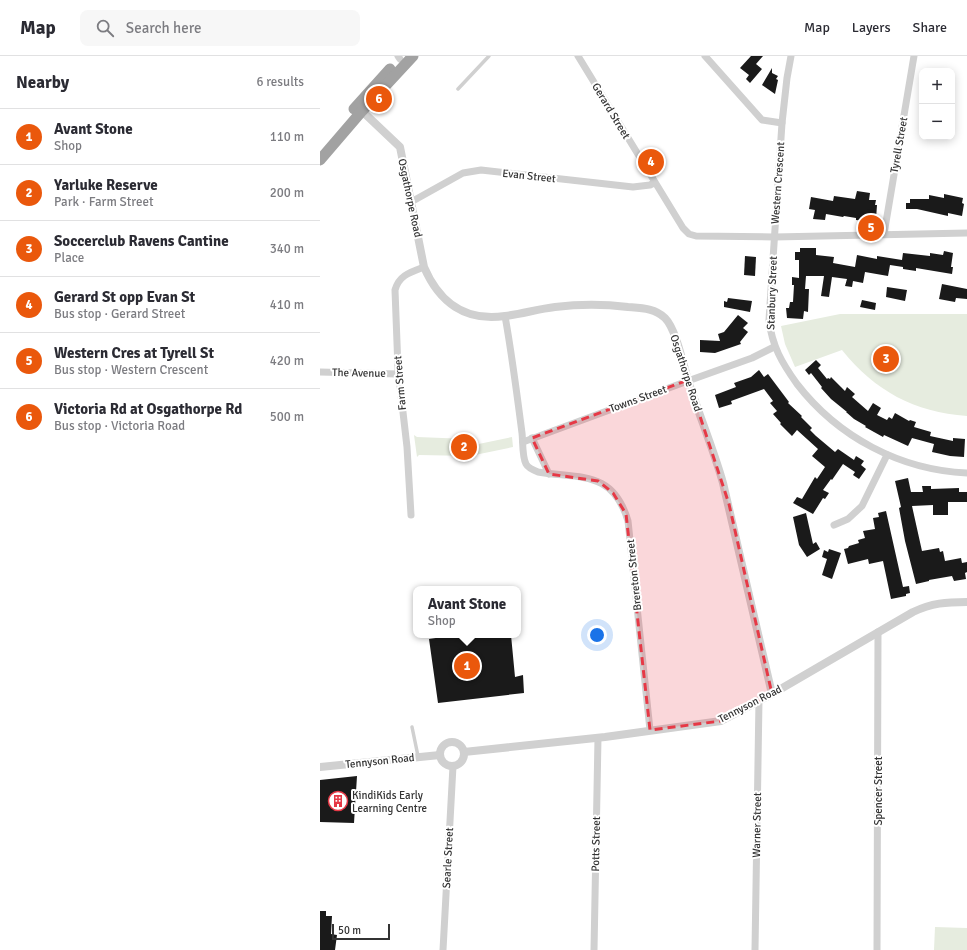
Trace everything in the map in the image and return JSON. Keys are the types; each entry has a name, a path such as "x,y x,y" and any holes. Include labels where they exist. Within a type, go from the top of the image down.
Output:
{"highway":[{"path":"320,160 412,56"},
{"path":"320,149 400,57"}],"street":[{"name":"Gerard Street","path":"578,56 682,228 689,234 696,236 774,237"},
{"path":"705,56 762,120 782,123"},
{"name":"Western Crescent","path":"791,56 782,123 774,237 967,233"},
{"name":"Tyrell Street","path":"884,234 914,56"},
{"name":"Osgathorpe Road","path":"362,111 400,147 424,267 437,290 447,301 464,312 488,318 505,316 530,310 570,306 612,305 646,308 659,313 666,319 672,329 717,462 729,504 772,694"},
{"name":"Evan Street","path":"411,202 463,172 481,170 633,187 650,185 654,183"},
{"name":"Stanbury Street","path":"774,237 769,320 770,334 774,347 794,379 810,400 825,415 847,432 887,455 929,468 967,473"},
{"name":"Farm Street","path":"411,514 407,448 398,374 395,290 399,280 424,267"},
{"name":"Brereton Street","path":"505,316 510,341 524,460 526,465 533,470 549,474 582,476 598,481 613,493 623,506 626,514 628,521 650,730"},
{"name":"Towns Street","path":"523,442 688,380 752,358 774,347"},
{"name":"The Avenue","path":"320,372 398,374"},
{"path":"532,438 549,474"},
{"path":"834,525 848,519 862,506 887,455"},
{"name":"Tennyson Road","path":"464,752 598,738 721,721 772,694 878,632 926,606 938,603 967,602"},
{"name":"Spencer Street","path":"877,950 878,632"},
{"name":"Warner Street","path":"755,950 759,700"},
{"name":"Potts Street","path":"594,950 598,738"},
{"path":"448,742 457,743 462,746 464,752 463,759 460,764 453,766 447,765 442,761 440,755 441,748 448,742"},
{"name":"Tennyson Road","path":"320,767 440,755"},
{"name":"Searle Street","path":"443,950 453,766"}],"lane":[{"path":"458,89 489,56"},
{"path":"412,727 418,756"}],"highlighted area":[{"path":"688,380 729,504 772,694 721,721 650,730 626,514 613,493 598,481 549,474 532,438"}],"shaded area":[{"path":"840,314 967,314 967,416 930,410 897,397 868,377 842,350 795,367 785,344 781,326"},
{"path":"414,435 417,437 468,439 469,446 512,437 513,447 470,456 419,455 417,457"},
{"path":"935,927 967,928 967,950 934,950"}],"building":[{"path":"751,56 763,56 756,64 762,69 750,83 746,79 749,75 740,68"},
{"path":"772,68 772,73 778,76 776,79 778,80 775,94 762,85"},
{"path":"857,191 870,193 869,200 876,200 876,219 864,218 864,221 856,220 856,218 826,214 825,220 813,219 815,210 809,209 811,197 833,201 834,196 855,199"},
{"path":"944,194 963,198 962,203 964,204 962,216 948,213 948,216 917,209 906,209 906,203 910,203 910,199 929,199 929,195 944,198"},
{"path":"800,248 816,248 816,255 834,257 833,263 855,267 857,255 877,259 877,256 902,260 903,253 930,256 930,253 943,255 944,251 953,253 951,267 953,267 952,274 916,268 916,271 890,265 888,276 865,272 863,283 853,281 852,287 845,286 847,279 832,277 829,297 821,296 824,276 806,276 805,289 809,289 808,312 804,311 803,319 787,318 786,308 789,308 790,302 793,302 794,285 792,285 792,277 799,278 799,260 795,260 795,252 800,252"},
{"path":"745,256 756,257 755,276 744,275"},
{"path":"942,284 967,289 967,299 956,298 955,302 939,299"},
{"path":"887,287 907,290 905,301 886,297"},
{"path":"728,298 752,301 750,312 724,307 724,301 727,302"},
{"path":"862,300 876,303 875,310 860,307"},
{"path":"738,315 748,323 743,328 748,332 740,342 741,344 715,353 700,352 700,340 720,341 718,334 724,332"},
{"path":"878,349 894,349 894,368 878,368"},
{"path":"816,360 821,365 818,368 827,379 830,379 831,377 845,391 847,387 855,394 852,397 868,411 873,403 881,408 877,415 887,420 889,417 892,419 895,413 909,421 916,422 914,427 931,432 930,436 953,441 953,438 965,439 964,457 932,452 934,444 912,438 908,446 884,435 883,437 865,427 866,426 854,419 831,399 821,388 822,387 811,373 809,375 805,370"},
{"path":"759,370 764,377 768,374 789,402 788,403 802,416 801,417 812,428 810,430 816,436 835,452 838,449 854,460 856,456 864,461 861,465 866,469 859,479 853,475 855,472 843,464 823,490 829,493 825,499 823,498 813,514 793,503 797,497 802,499 815,477 817,479 825,467 812,456 818,449 797,430 792,436 780,424 781,423 773,414 777,411 770,403 773,401 764,389 731,401 732,404 719,408 715,395 736,387 734,383 751,377"},
{"path":"908,478 911,492 923,492 922,486 931,486 931,489 959,488 959,492 967,492 967,502 948,502 948,515 933,515 933,505 912,506 922,551 939,548 940,552 943,551 945,561 961,558 962,563 967,562 967,572 965,573 966,579 954,581 952,576 916,584 905,541 899,508 901,507 895,481"},
{"path":"886,511 903,587 909,586 910,593 906,594 906,596 891,599 883,561 869,564 868,559 848,564 844,549 859,543 858,540 865,538 863,531 875,529 873,518 879,517 878,513"},
{"path":"806,513 813,544 816,542 820,549 807,557 799,545 793,517"},
{"path":"829,549 841,553 832,579 822,575 827,559 822,557 824,550 828,552"},
{"path":"511,638 515,677 523,675 524,693 438,703 429,639"},
{"name":"KindiKids Early Learning Centre","path":"357,776 354,823 320,822 320,780"},
{"path":"320,911 326,911 326,916 332,916 331,934 337,935 335,950 320,950"}],"place":[{"name":"Victoria Rd at Osgathorpe Rd","path":"379,99"},
{"name":"Gerard St opp Evan St","path":"651,162"},
{"name":"Western Cres at Tyrell St","path":"871,228"},
{"name":"Soccerclub Ravens Cantine","path":"886,359"},
{"name":"Yarluke Reserve","path":"464,447"},
{"name":"Avant Stone","path":"467,666"},
{"name":"KindiKids Early Learning Centre","path":"338,801"}]}
